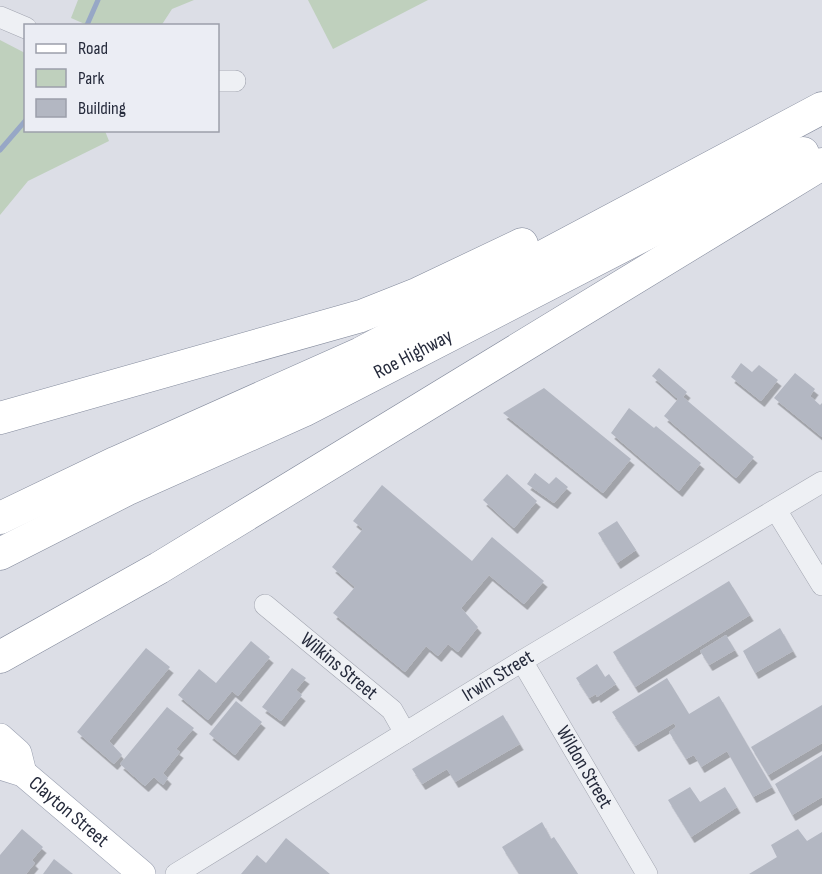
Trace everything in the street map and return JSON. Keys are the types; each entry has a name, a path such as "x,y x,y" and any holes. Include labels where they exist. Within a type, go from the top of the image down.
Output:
{"highway":[{"name":"Roe Highway","path":"0,518 117,462 361,353 822,108"},
{"path":"0,418 361,316 419,293 647,186 778,130"},
{"name":"Roe Highway","path":"0,554 126,490 303,411 822,143"},
{"path":"0,670 11,651 159,568 822,164"}],"main road":[{"name":"Clayton Street","path":"0,737 18,753 12,770 142,874"}],"street":[{"path":"0,17 24,27"},
{"name":"Irwin Street","path":"176,874 522,661 822,482"},
{"path":"776,510 822,585"},
{"name":"Wilkins Street","path":"265,605 392,710 405,732"},
{"name":"Wildon Street","path":"522,661 647,874"}],"green space":[{"path":"78,0 194,0 172,9 162,24 85,24 71,18"},
{"path":"308,0 428,0 333,49"},
{"path":"0,40 24,52 24,132 105,132 109,141 28,181 0,215"}],"building":[{"path":"741,363 752,372 759,365 778,380 761,401 731,377"},
{"path":"659,368 687,392 683,397 754,457 736,478 664,416 678,399 652,376"},
{"path":"795,373 815,389 810,396 820,405 822,403 822,437 774,398"},
{"path":"544,388 631,459 603,493 503,413"},
{"path":"629,408 654,428 656,426 701,463 679,491 611,433"},
{"path":"535,473 549,484 556,477 568,487 554,503 527,484"},
{"path":"507,474 537,501 514,528 483,500"},
{"path":"382,485 472,561 492,537 544,581 524,604 489,575 461,608 478,627 458,652 448,644 438,656 426,646 405,672 333,613 355,587 332,567 363,529 353,521"},
{"path":"617,521 636,550 617,563 598,533"},
{"path":"729,581 750,615 635,687 613,652"},
{"path":"780,628 793,651 755,673 743,651"},
{"path":"726,635 735,650 709,665 700,651"},
{"path":"251,641 270,657 238,696 232,691 208,720 178,695 199,669 216,683"},
{"path":"146,648 170,667 109,741 122,755 114,764 77,732"},
{"path":"597,664 605,677 609,674 616,684 597,697 596,694 589,698 576,678"},
{"path":"292,668 306,678 296,690 302,695 281,721 262,707"},
{"path":"667,678 689,714 719,696 772,787 753,797 727,751 701,767 694,755 686,759 669,732 676,727 674,723 635,746 612,712"},
{"path":"236,701 262,722 235,755 209,734"},
{"path":"822,705 822,743 768,775 751,747"},
{"path":"167,707 194,728 176,749 180,752 163,773 168,778 163,785 154,777 145,786 120,764"},
{"path":"503,715 520,744 455,782 447,769 422,784 412,769"},
{"path":"822,755 822,797 792,815 775,784"},
{"path":"690,787 700,802 725,787 737,807 691,837 668,800"},
{"path":"542,822 551,839 554,837 578,874 519,874 502,847"},
{"path":"22,829 43,847 32,860 35,863 26,874 0,874 0,855"},
{"path":"798,829 807,841 822,832 822,874 749,874 777,857 771,845"},
{"path":"286,838 330,874 241,874 257,855 266,863"},
{"path":"54,859 73,874 43,874"}],"waterway":[{"path":"87,24 98,0"},
{"path":"0,150 24,122"}]}
